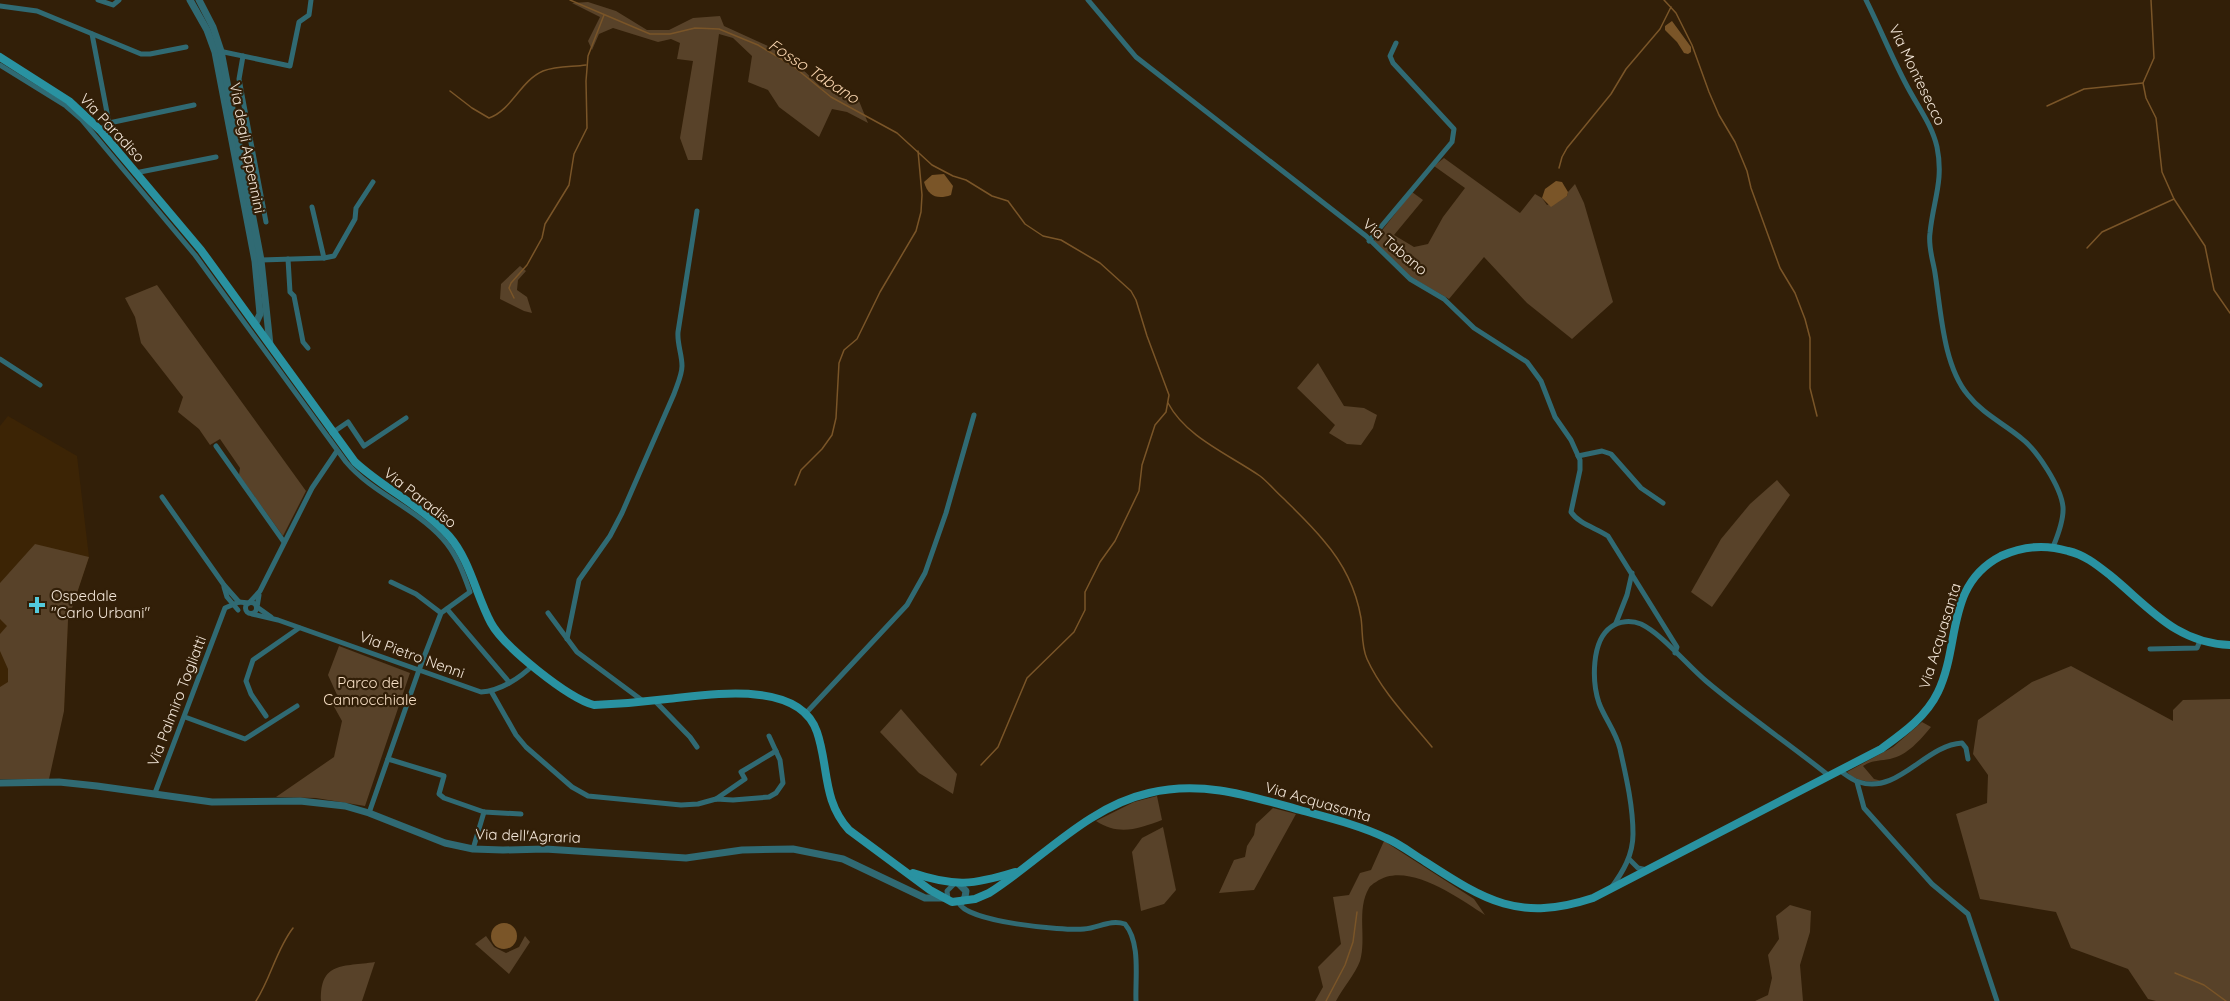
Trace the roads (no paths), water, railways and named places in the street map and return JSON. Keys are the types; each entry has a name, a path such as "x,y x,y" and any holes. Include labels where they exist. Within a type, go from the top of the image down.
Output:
{"main road":[{"name":"Via Paradiso","path":"0,57 69,101 100,130 246,311 355,462 450,537 460,552 492,625 513,649 567,692 594,705 744,693 769,697 790,704 806,713"},
{"name":"Via Acquasanta","path":"960,902 989,893 1091,819 1123,802 1148,793 1175,788 1207,788 1235,792 1369,831 1388,838 1481,896 1502,904 1525,909 1563,906 1593,898 1881,749 1902,734 1921,717 1939,690 1962,601 1971,581 1992,561 2008,553 2036,546 2074,552 2092,561 2162,620 2188,637 2230,645"},
{"path":"806,713 814,724 818,736 826,783 838,818 849,830 930,890 947,899 960,902"},
{"path":"906,870 957,884"},
{"name":"Via Acquasanta","path":"957,884 981,882 1021,870"}],"street":[{"path":"98,0 114,6 119,1"},
{"name":"Via degli Appennini","path":"190,0 218,51 255,261 260,306 260,314 255,325"},
{"name":"Via degli Appennini","path":"199,0 213,27 218,51 261,260 270,345"},
{"path":"218,51 290,66 299,22 309,15 311,0"},
{"name":"Via Tabano","path":"1088,0 1136,57 1366,236 1410,279 1444,299 1474,328 1527,362 1541,381 1555,417 1578,456"},
{"name":"Via Montesecco","path":"1866,0 1902,76 1926,118 1938,150 1940,184 1931,223 1930,247 1941,321 1952,362 1966,393 1978,407 2022,438 2055,484 2063,508 2053,547"},
{"path":"0,6 37,11 141,54 186,47"},
{"path":"92,34 109,123"},
{"path":"1369,241 1452,142 1455,134 1454,129 1393,63 1390,56 1396,43"},
{"path":"243,56 239,79 266,222"},
{"path":"0,65 66,106 81,119 198,252 337,451 364,480 434,530 456,558 470,592 441,613 369,813"},
{"path":"100,130 109,123 194,105"},
{"path":"135,173 216,157"},
{"path":"261,260 324,258 334,255 355,219 356,208 373,182"},
{"path":"312,207 324,258"},
{"path":"567,639 579,580 610,536 622,513 675,394 682,365 678,332 697,212"},
{"path":"288,259 290,292 294,296 303,342 308,348"},
{"path":"246,311 256,310 260,306"},
{"path":"255,325 264,323 267,317"},
{"path":"0,359 40,386"},
{"path":"806,713 908,605 925,573 943,523 962,464 974,416"},
{"path":"332,433 348,422 364,446 406,418"},
{"path":"216,446 284,542"},
{"path":"224,585 227,597 238,609 255,612 260,591 284,542 312,488 337,451"},
{"path":"1663,503 1641,488 1611,454 1602,451 1578,456 1580,470 1571,512 1577,520 1595,527 1608,536 1677,647 1675,653"},
{"path":"162,497 224,585 239,602"},
{"path":"1616,623 1627,595 1632,573"},
{"path":"391,582 416,594 441,613"},
{"path":"249,612 246,606 260,591"},
{"name":"Via Palmiro Togliatti","path":"155,793 222,618 227,597"},
{"path":"225,608 232,603 239,602 254,603 257,607"},
{"name":"Via Pietro Nenni","path":"257,607 278,621"},
{"path":"222,618 227,613 238,609"},
{"path":"447,609 509,682"},
{"name":"Via Pietro Nenni","path":"249,612 469,689 481,692 491,691"},
{"path":"548,613 567,639 590,663 643,701"},
{"path":"1631,879 1632,818 1619,747 1595,688 1596,653 1600,640 1606,630 1616,623 1627,621 1639,623 1651,630 1707,681 1828,775"},
{"path":"267,716 251,694 246,681 249,670 253,660 299,628"},
{"path":"2150,649 2197,648 2200,641"},
{"path":"533,665 509,682 491,691 516,735 526,747 572,787 588,796 681,805 698,804 716,799 769,797 776,793 783,783 780,760 769,736"},
{"path":"655,701 697,747"},
{"path":"184,717 245,739 297,706"},
{"path":"1839,770 1857,782 1882,783 1959,742 1965,745 1968,759"},
{"path":"716,799 745,779 741,772 776,751"},
{"path":"388,759 444,776 439,794 444,798 484,812 521,814"},
{"name":"Via dell'Agraria","path":"0,783 59,782 212,802 300,801 345,806 445,843 472,849 545,849 686,858 742,850 793,849 843,859 925,898 947,899"},
{"path":"1857,782 1864,808 1932,884 1968,914 1997,1001"},
{"path":"472,849 484,812"},
{"path":"1608,891 1630,861"},
{"path":"1630,861 1647,870"},
{"path":"1625,867 1631,879"},
{"path":"947,899 947,891 957,884 964,888 966,894 960,902 963,910 974,915 1030,926 1086,929 1112,922 1125,924 1132,935 1136,1001"}],"waterway":[{"name":"Fosso Tabano","path":"570,0 650,34 670,34 695,28 719,29 758,45 793,66 831,97 897,133 932,165 966,180 992,196 1008,201 1025,224 1043,236 1061,240 1100,263 1131,291 1136,300 1169,395 1166,412 1155,425 1142,465 1139,491 1115,541 1100,562 1085,592 1085,610 1074,632 1027,678 998,747 981,765"},
{"path":"1664,0 1676,13 1692,45 1719,115 1735,142 1780,268 1795,293 1805,319 1810,338 1810,388 1817,416"},
{"path":"2151,0 2154,58 2143,83 2146,98 2156,118 2162,172 2174,199 2205,246 2214,290 2230,313"},
{"path":"1559,168 1567,148 1611,94 1626,69 1660,29 1671,7"},
{"path":"514,298 509,288 511,283 527,265 542,238 545,224 569,185 574,154 587,128 588,56 604,15"},
{"path":"450,91 489,118 504,109 528,81 543,71 586,65"},
{"path":"2047,106 2084,89 2143,83"},
{"path":"795,485 801,470 832,435 836,418 839,363 844,350 857,339 880,292 916,231 921,212 922,195 918,151"},
{"path":"2087,248 2102,232 2174,199"},
{"path":"1168,403 1185,426 1263,478 1331,549 1343,567 1356,597 1364,649 1373,671 1397,705 1432,747"},
{"path":"1326,1001 1345,965 1353,942 1357,912"},
{"path":"256,1001 282,945 293,928"},
{"path":"2175,973 2204,985 2226,1001"}],"place":[{"name":"Ospedale \"Carlo Urbani\"","path":"37,605"}],"park label":[{"name":"Parco del Cannocchiale","path":"370,692"}]}
